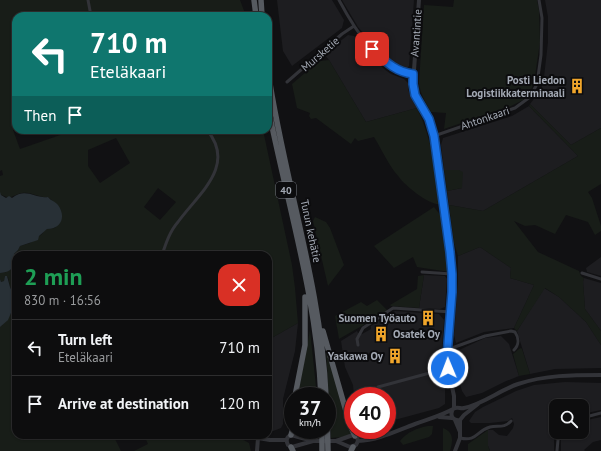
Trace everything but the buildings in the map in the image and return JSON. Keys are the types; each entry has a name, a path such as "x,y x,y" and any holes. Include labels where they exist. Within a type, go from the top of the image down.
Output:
{"highway":[{"path":"254,0 256,12"},
{"path":"260,0 262,12"},
{"name":"Turun kehätie","path":"272,92 317,308 323,349 325,387"},
{"name":"Turun kehätie","path":"272,125 304,273 314,335 319,387"},
{"path":"298,387 305,345 306,312 304,273"},
{"path":"317,308 344,404"},
{"path":"322,439 322,451"},
{"path":"328,439 328,451"}],"street":[{"path":"88,0 90,12"},
{"path":"339,0 354,26 372,49 397,70 413,74"},
{"name":"Avantintie","path":"419,0 413,84 415,95 429,119 434,136 452,274 448,368 454,396 464,414"},
{"name":"Ahtonkaari","path":"434,136 512,109 530,97 537,84 541,55 542,18 539,0"},
{"name":"Mursketie","path":"287,82 342,34 354,26"},
{"path":"163,251 168,237 177,222 210,184 215,174 218,162 217,150 214,140 210,134"},
{"path":"422,272 452,274"},
{"path":"582,273 601,279"},
{"path":"358,345 357,339 363,328 393,308 451,312"},
{"path":"448,348 452,348 485,336 511,331 514,332 518,338 518,345 514,350"},
{"path":"378,387 448,368"},
{"path":"396,432 453,410 479,402 510,387 536,379 556,376 601,374"},
{"name":"Avantintie","path":"454,396 453,410 451,414 456,419"},
{"path":"436,417 456,419 479,402"},
{"path":"589,416 601,413"},
{"path":"455,451 460,438 456,419"},
{"path":"460,438 473,438 488,428 507,426 511,421"},
{"path":"306,439 313,441 336,441 344,438"},
{"path":"257,451 258,439"},
{"path":"264,439 286,440 292,449 313,441"},
{"path":"336,441 352,449 357,444 357,439"},
{"path":"557,451 559,439"}],"shaded area":[{"path":"0,0 240,0 244,12 12,12 12,134 14,134 20,149 63,134 264,134 292,265 298,323 272,338 272,251 17,251 20,246 30,243 47,229 55,228 59,207 48,197 25,193 7,197 0,194 0,176 3,175 2,170 0,171","holes":["116,138 130,163 100,183 88,166 88,150","158,188 176,202 160,220 144,207"]},
{"path":"277,0 332,0 344,20 342,28 292,66 283,51"},
{"path":"342,0 414,0 409,66 406,69 395,66 376,48 358,27"},
{"path":"454,0 537,0 539,10 540,42 534,83 529,94 523,100 509,107 444,129 446,113 431,112 421,91 419,83 424,5 453,7"},
{"path":"545,0 601,0 601,128 571,145 530,104 541,90 544,77 548,42 548,17"},
{"path":"348,35 354,36 384,69 391,74 404,79 408,83 411,98 417,108 366,122 324,54"},
{"path":"329,60 366,122 417,108 430,143 440,204 424,199 402,181 392,168 374,137 358,141 355,138 351,144 316,118 311,119 309,116 310,113 297,108 292,84 319,61"},
{"path":"530,104 571,145 601,128 601,184 588,192 592,198 601,226 601,231 595,235 588,222 566,215 555,234 535,225 525,226 514,221 538,252 579,271 581,276 584,278 585,309 601,331 601,345 586,322 559,297 545,288 517,331 514,328 534,285 510,278 511,268 480,247 458,256 454,243 449,205 483,211 578,156 529,106"},
{"path":"529,106 578,156 483,211 449,205 447,191 462,188 459,170 444,170 441,145 443,138 512,116"},
{"path":"444,170 459,170 463,172 462,188 447,191"},
{"path":"0,192 1,195 6,198 9,196 12,198 22,193 48,197 58,205 62,213 61,221 56,227 47,229 39,236 38,240 20,246 17,251 12,251 12,267 7,272 0,273"},
{"path":"434,207 442,217 449,272 417,267 413,257 394,268 374,246"},
{"path":"315,217 326,222 330,228 344,265 328,286 313,221"},
{"path":"480,247 511,268 510,278 534,285 514,328 484,332 456,343 454,335 458,281 458,256"},
{"path":"601,257 601,276 587,272 586,268"},
{"path":"12,268 12,291 8,277 5,276 4,281 1,282 0,279 0,273 7,272"},
{"path":"424,275 445,276 447,279 445,307 440,309 419,308"},
{"path":"424,275 419,308 390,305 417,289 418,276"},
{"path":"5,276 7,276 12,291 12,311 8,320 0,327 0,279 1,282 4,281"},
{"path":"584,278 601,283 601,331 585,309"},
{"path":"544,288 559,297 586,322 601,345 601,368 555,369 530,374 517,331"},
{"path":"377,300 388,311 339,339 335,316 361,302 367,306"},
{"path":"395,311 439,314 444,320 441,363 445,386 445,404 439,408 396,420 396,387 353,387 345,367 341,341 357,331 358,333 362,334 371,329 371,326"},
{"path":"12,312 12,439 115,439 121,451 0,451 0,327"},
{"path":"298,323 295,351 286,387 284,387 283,424 281,428 272,431 272,338"},
{"path":"310,330 316,387 299,387"},
{"path":"501,336 509,344 519,376 482,393 466,397 462,391 456,369 457,351 485,338"},
{"path":"521,348 530,374 519,376 513,354"},
{"path":"326,349 344,408 344,436 342,437 336,438 336,387 328,387"},
{"path":"565,382 601,383 601,410 589,413 589,399 549,399 549,439 554,439 554,451 490,451 488,446 488,430 493,430 499,435 507,436 513,428 514,424 512,418 508,421 471,423 469,421 475,412 516,391 534,385"},
{"path":"601,417 601,440 593,442 584,450 585,451 561,451 561,439 589,439 589,420"},
{"path":"433,426 432,434 429,437 403,445 400,441 412,431"},
{"path":"443,428 451,434 452,437 450,451 443,451"},
{"path":"488,430 488,446 490,451 468,451 468,444"},
{"path":"146,439 242,439 249,443 251,451 134,451 148,444"}],"place":[{"name":"Posti Liedon Logistiikkaterminaali","path":"577,86"},
{"name":"Suomen Työauto","path":"428,318"},
{"name":"Osatek Oy","path":"381,334"},
{"name":"Yaskawa Oy","path":"395,356"}],"route":[{"path":"372,49 393,68 401,72 413,74 415,95 429,119 434,136 452,274 447,356 448,368"}]}
